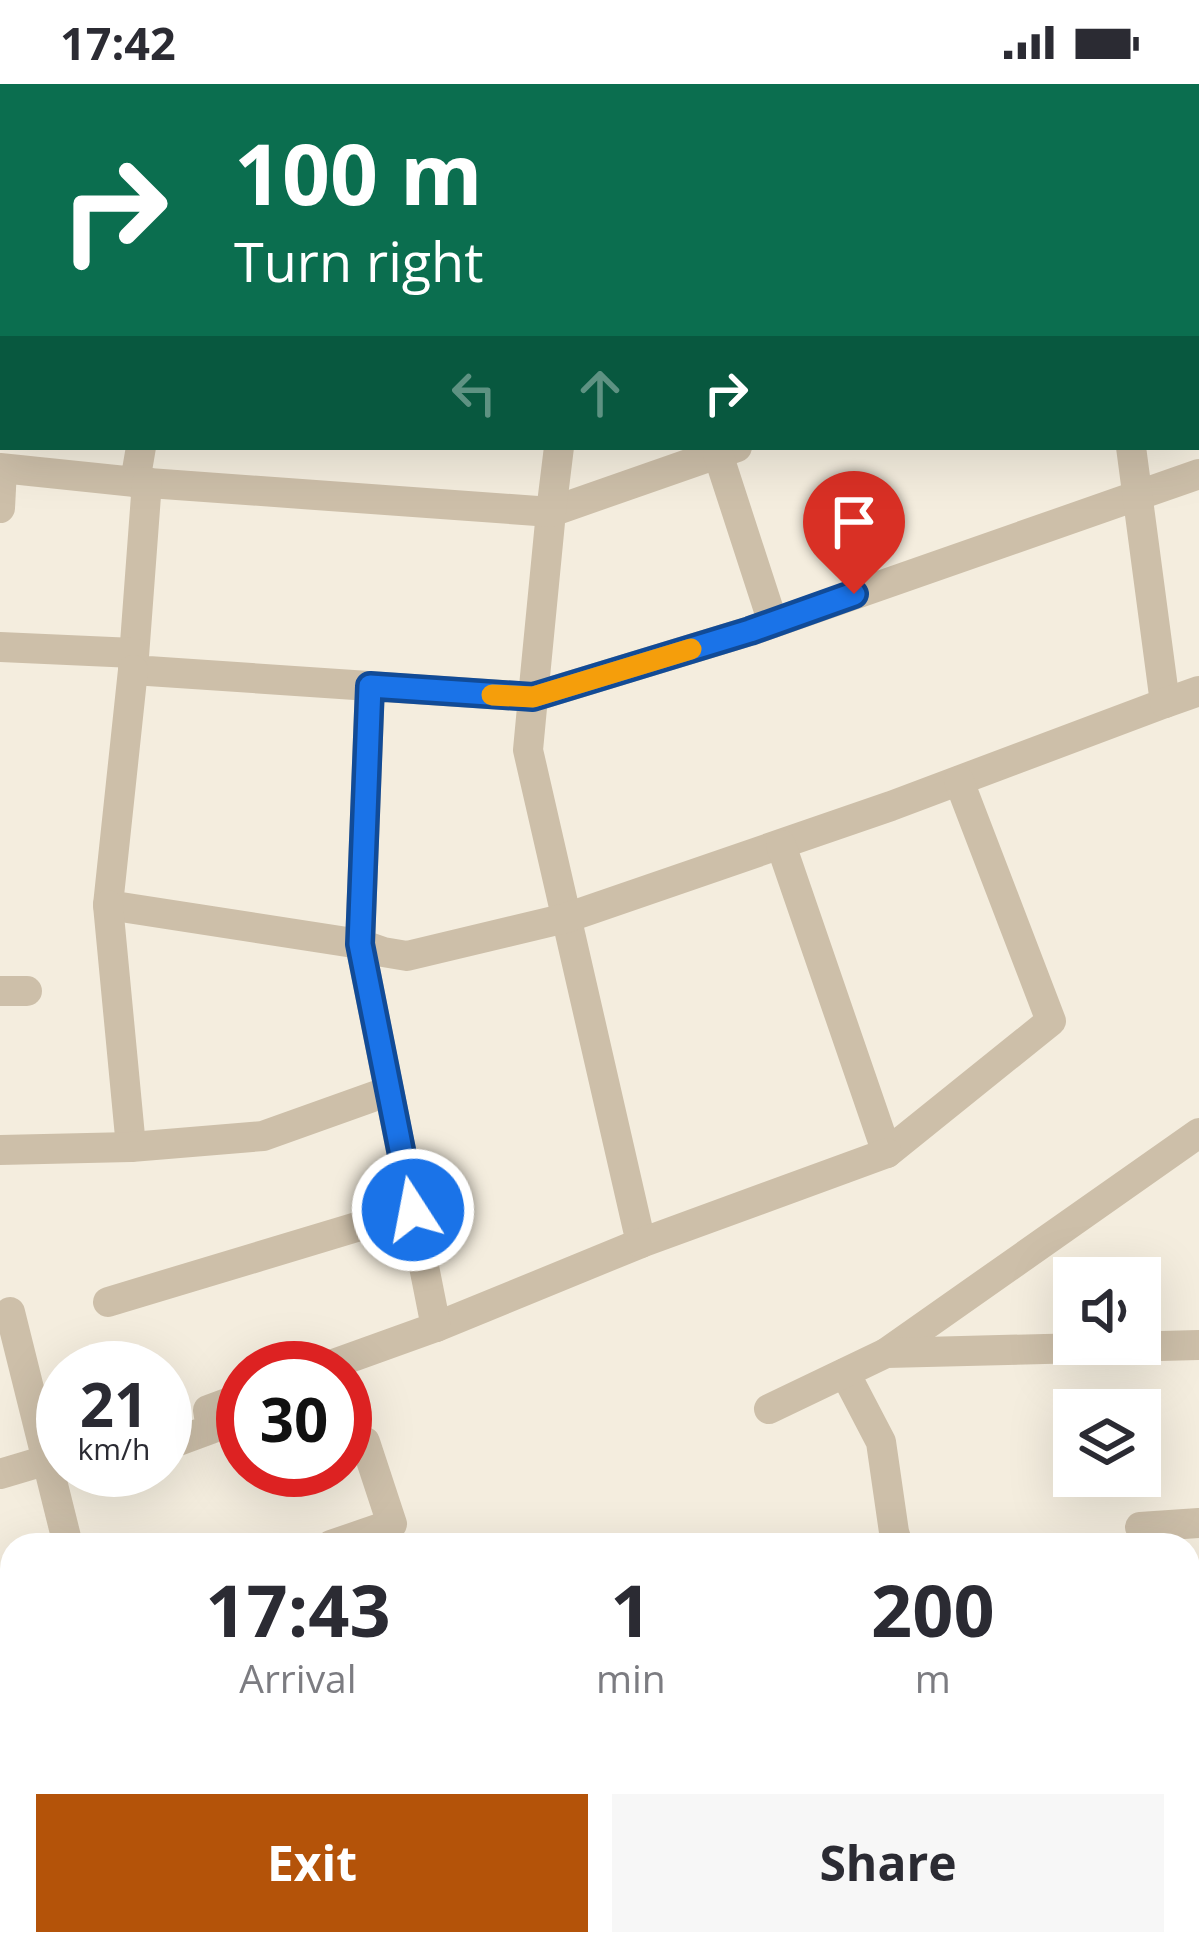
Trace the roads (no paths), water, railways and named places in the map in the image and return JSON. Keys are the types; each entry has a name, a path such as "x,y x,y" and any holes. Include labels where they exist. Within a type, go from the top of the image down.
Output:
{"street":[{"path":"130,1147 108,905 133,662 141,450"},
{"path":"559,450 528,749 641,1243"},
{"path":"1131,450 1165,703"},
{"path":"0,508 1,468 551,512 709,453 773,622"},
{"path":"0,647 370,686 533,697 773,622 1199,474"},
{"path":"370,686 360,944 436,1327"},
{"path":"108,905 360,944 407,956 566,918 959,781 1199,691"},
{"path":"372,1350 641,1243 886,1153 1052,1021 959,781"},
{"path":"781,844 886,1153"},
{"path":"0,1150 130,1147 263,1136 389,1091"},
{"path":"770,1409 886,1353 1199,1133"},
{"path":"108,1302 413,1210"},
{"path":"10,1312 36,1416"},
{"path":"886,1353 1199,1345"},
{"path":"845,1373 881,1442 894,1533"},
{"path":"192,1436 211,1429 208,1410 216,1407"},
{"path":"0,1474 36,1463"},
{"path":"366,1533 392,1524 372,1463"},
{"path":"56,1497 65,1533"},
{"path":"1140,1527 1199,1523"}]}
